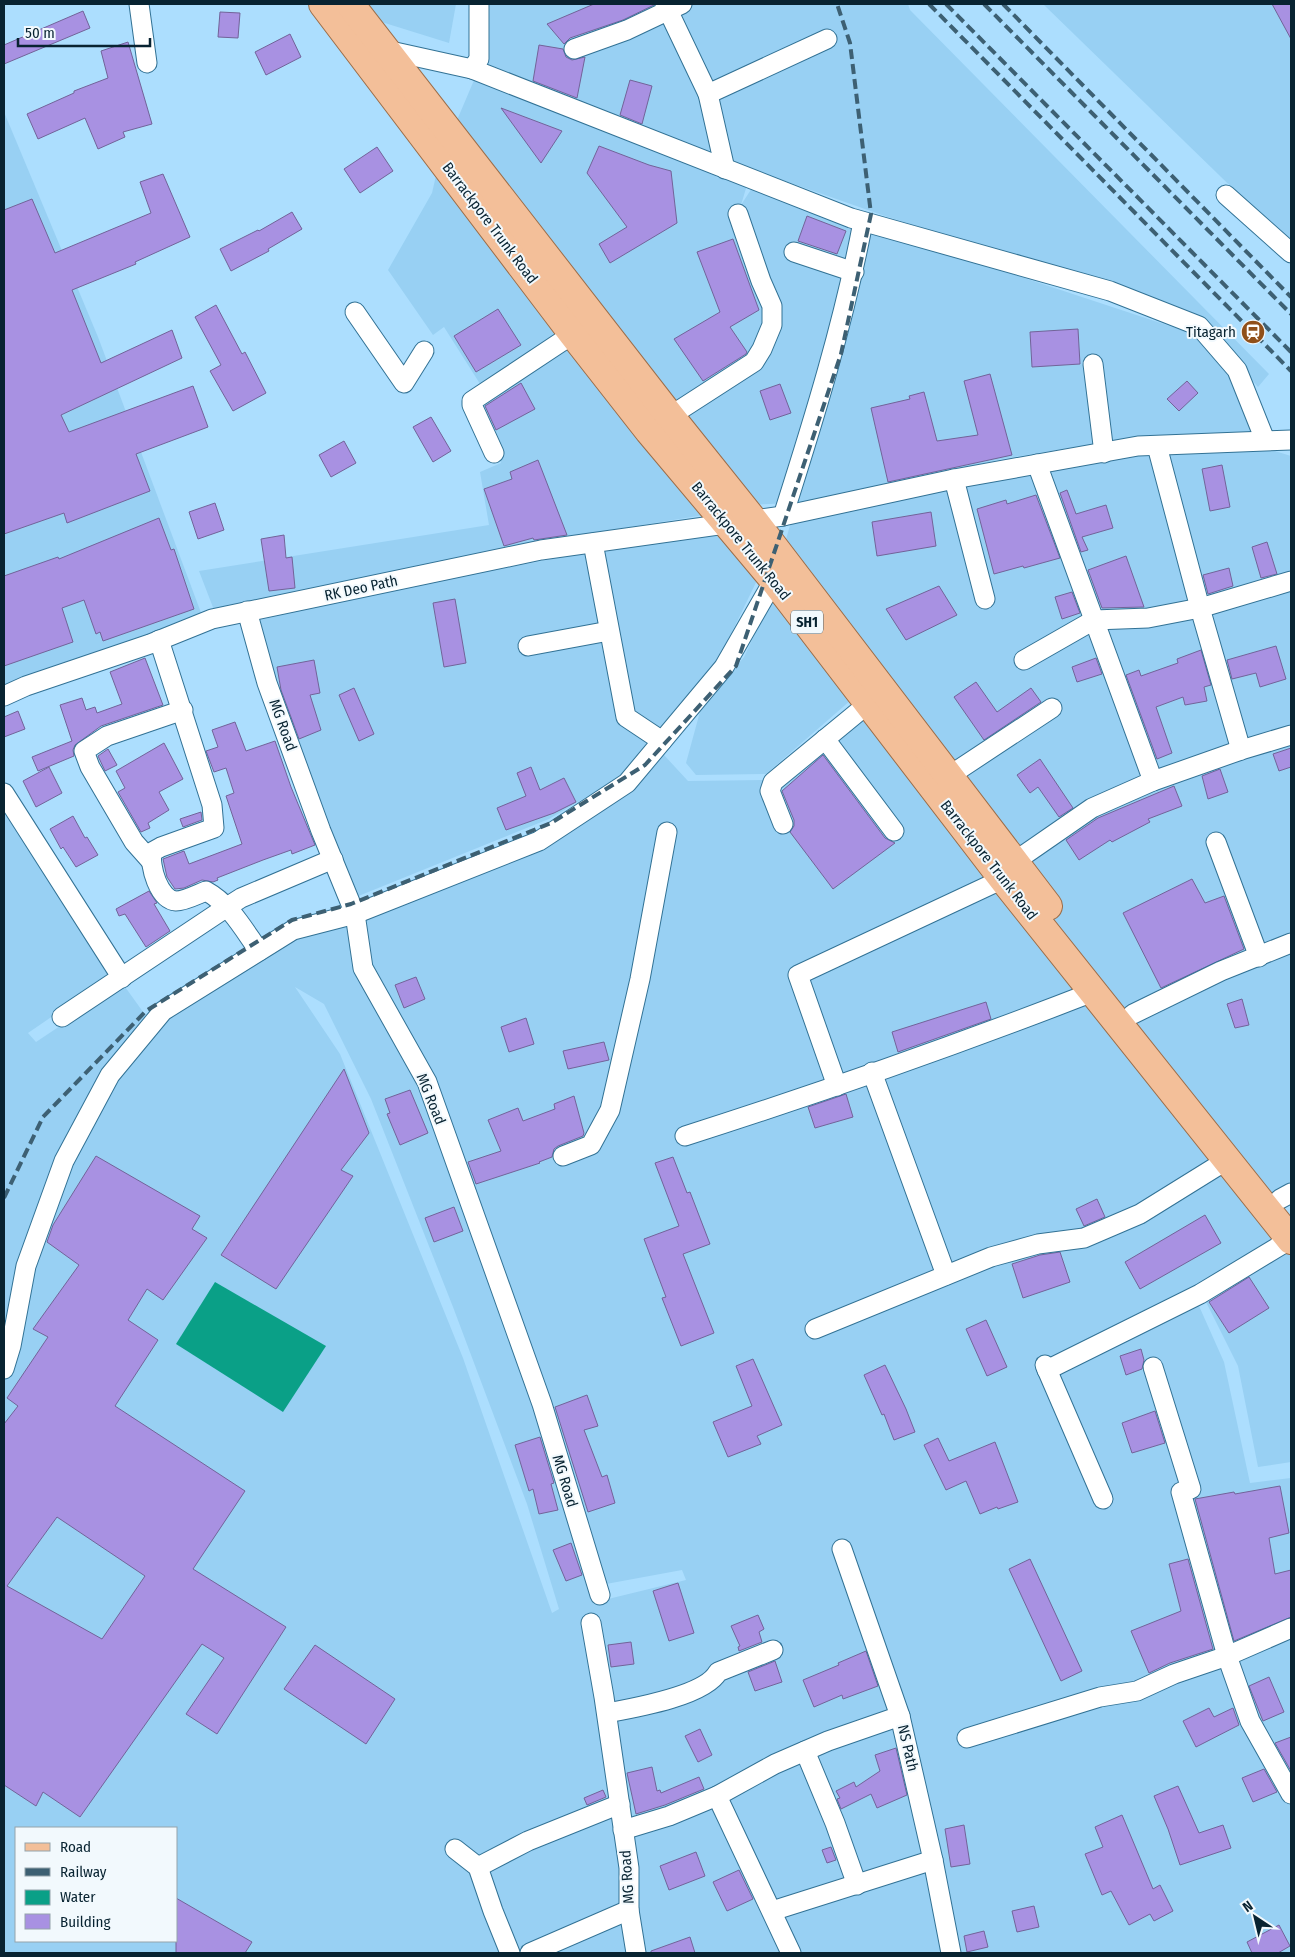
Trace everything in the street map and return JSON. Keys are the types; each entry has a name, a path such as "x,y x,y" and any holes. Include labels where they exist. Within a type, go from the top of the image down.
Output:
{"main road":[{"name":"Barrackpore Trunk Road","path":"323,4 573,334 659,423"},
{"name":"Barrackpore Trunk Road","path":"350,4 386,50 659,423 949,776 1008,870 1093,992 1291,1240"},
{"name":"Barrackpore Trunk Road","path":"742,523 774,580 869,703 1008,870 1132,1014 1287,1202"}],"street":[{"path":"139,4 147,63"},
{"path":"472,69 479,59 479,4"},
{"path":"574,49 627,30 671,6 708,94 725,169"},
{"path":"708,94 827,39"},
{"path":"386,50 472,69 863,222 1110,291 1199,326 1237,370 1265,440"},
{"path":"1226,196 1291,253"},
{"path":"659,423 754,362 762,350 772,325 772,306 761,281 738,214"},
{"path":"784,516 828,372 854,272 863,222"},
{"path":"794,252 854,272"},
{"path":"355,312 404,383 424,351"},
{"path":"494,453 472,405 472,401 573,334"},
{"path":"1093,364 1104,453"},
{"name":"RK Deo Path","path":"4,696 26,686 159,640 212,619 541,550 784,516 954,479 1138,446 1291,440"},
{"path":"1156,446 1241,750"},
{"path":"1037,464 1153,781"},
{"path":"954,479 985,599"},
{"path":"593,543 626,717 662,741"},
{"path":"4,1369 11,1346 26,1266 64,1161 110,1075 163,1011 293,930 355,914 539,841 627,783 724,667 774,580"},
{"path":"1024,660 1094,620 1148,618 1200,608 1291,581"},
{"name":"MG Road","path":"247,611 267,683 355,914 363,968 427,1082 542,1404 600,1595"},
{"path":"528,646 609,631"},
{"path":"159,640 212,804 214,828 152,852 150,860 152,869 163,893 169,899 178,901 206,891 227,906 259,952"},
{"path":"783,824 770,787 780,775 869,703"},
{"path":"949,776 1052,708"},
{"path":"150,860 134,842 90,767 84,750 107,736 183,710"},
{"path":"836,1086 798,975 1008,870 1092,808 1153,781 1241,750 1291,736"},
{"path":"825,738 894,831"},
{"path":"4,793 122,978"},
{"path":"563,1156 591,1145 610,1110 640,978 667,832"},
{"path":"1216,842 1259,957"},
{"path":"62,1017 227,906 241,898 333,859"},
{"path":"1132,1014 1221,971 1291,943"},
{"path":"685,1136 804,1098 872,1072 985,1034 1093,992"},
{"path":"872,1072 946,1276"},
{"path":"816,1329 991,1257 1038,1244 1084,1238 1140,1214 1227,1160"},
{"path":"1103,1499 1046,1368 1200,1294 1291,1240"},
{"path":"1153,1367 1227,1656 1250,1721 1291,1794"},
{"name":"NS Path","path":"842,1549 900,1716 933,1860 951,1953"},
{"name":"MG Road","path":"591,1623 607,1713 629,1868 629,1910 636,1953"},
{"path":"967,1738 1100,1697 1136,1691 1174,1674 1227,1656 1291,1628"},
{"path":"607,1713 671,1699 714,1681 718,1672 773,1650"},
{"path":"623,1830 669,1816 718,1796 774,1764 828,1741 900,1716"},
{"path":"805,1751 835,1823 857,1885"},
{"path":"718,1796 791,1953"},
{"path":"478,1867 528,1841 620,1804"},
{"path":"455,1849 478,1867 493,1912 510,1953"},
{"path":"772,1911 933,1860"},
{"path":"530,1953 629,1910"}],"shaded area":[{"path":"338,4 456,4 449,43 343,10"},
{"path":"484,4 908,4 910,10 1269,374 1258,387 1200,321 1155,301 885,216 728,161 701,95 716,177 747,185 741,205 752,188 1194,334 1232,371 1256,435 1136,437 1002,459 799,503 739,505 449,139 483,59"},
{"path":"1043,4 1291,4 1291,245"},
{"path":"4,112 98,337 203,618 4,686"},
{"path":"440,158 717,513 554,539 214,610 199,571 489,525 480,472 501,463 474,403 482,387 444,327 433,335 388,270 432,193"},
{"path":"1262,447 1291,456 1291,732 1090,798 1005,863 780,561 792,518 1135,454"},
{"path":"729,525 763,568 715,667 629,772 549,819 356,897 290,729 260,620 375,593"},
{"path":"776,589 859,693 766,774 696,775 686,763 701,708 744,657"},
{"path":"864,706 1282,1240 1195,1297 1224,1362 1250,1483 1291,1478 1291,1953 4,1953 4,805 114,974 28,1033 36,1042 123,984 156,1030 169,1014 295,935 502,863 631,792 664,755 688,781 774,780","holes":["295,987 324,1004 371,1099 453,1307 527,1504 559,1609 552,1613 463,1358 340,1054","607,1096 594,1151 587,1133","589,1522 606,1584 682,1570 686,1580 604,1600 573,1526"]},
{"path":"1291,741 1291,938 1120,1012 1013,870 1096,808"},
{"path":"1291,946 1291,1186 1270,1198 1127,1023"},
{"path":"1291,1240 1291,1462 1258,1467 1238,1366 1202,1294"}],"water":[{"path":"215,1282 326,1346 283,1412 176,1344"}],"building":[{"path":"594,4 654,5 623,20 570,38 564,44 547,24"},
{"path":"1272,4 1291,4 1291,39"},
{"path":"83,11 90,28 4,64 4,45"},
{"path":"220,12 240,13 238,38 218,37"},
{"path":"290,34 301,57 266,75 255,52"},
{"path":"128,42 152,124 123,132 125,137 98,149 85,118 38,139 27,114 74,93 74,91 108,78 101,51"},
{"path":"539,45 563,49 566,57 572,60 585,57 577,98 533,81"},
{"path":"630,80 652,86 642,124 620,115"},
{"path":"501,108 562,131 541,163"},
{"path":"599,146 649,165 671,171 677,223 610,263 599,244 627,227 587,173"},
{"path":"377,147 393,171 360,193 344,169"},
{"path":"163,174 190,237 135,262 136,264 72,290 101,363 172,330 182,358 61,415 69,432 193,386 208,427 136,454 150,491 67,523 64,513 4,534 4,210 32,199 55,253 151,213 140,182"},
{"path":"292,212 302,229 268,249 269,251 231,271 220,249 259,231"},
{"path":"807,216 846,231 837,254 798,241"},
{"path":"733,239 759,310 730,327 747,352 746,354 703,381 674,339 720,312 697,252"},
{"path":"216,305 242,354 245,352 266,393 233,411 210,371 221,365 195,317"},
{"path":"498,309 521,345 476,372 454,336"},
{"path":"1078,329 1080,364 1032,367 1030,332"},
{"path":"990,374 1012,455 888,482 871,408 910,399 909,396 924,392 937,441 978,435 964,381"},
{"path":"1187,381 1198,393 1179,411 1167,399"},
{"path":"521,383 535,409 496,430 485,406"},
{"path":"780,384 791,413 770,420 760,391"},
{"path":"431,417 451,451 433,462 413,427"},
{"path":"344,441 356,463 331,477 319,455"},
{"path":"538,460 567,535 534,540 533,538 504,546 484,489 512,479 510,472"},
{"path":"1222,465 1230,507 1210,511 1202,469"},
{"path":"1067,490 1076,514 1106,505 1113,528 1082,537 1088,550 1081,552 1060,493"},
{"path":"1036,495 1060,558 994,574 977,509 1006,500 1007,504"},
{"path":"215,503 224,530 198,539 189,512"},
{"path":"931,512 936,546 877,556 872,522"},
{"path":"159,518 171,550 174,549 194,609 103,641 100,632 96,634 84,600 62,608 73,642 4,666 4,576 58,557 59,559"},
{"path":"284,535 286,558 292,557 295,588 269,591 261,539"},
{"path":"1267,542 1277,574 1261,578 1252,547"},
{"path":"1126,556 1144,607 1102,608 1088,570"},
{"path":"1229,568 1233,586 1208,594 1203,575"},
{"path":"939,586 957,615 906,640 886,609"},
{"path":"1072,592 1080,613 1062,619 1055,597"},
{"path":"455,599 466,663 444,667 433,603"},
{"path":"1276,646 1286,679 1260,687 1256,673 1232,679 1227,660"},
{"path":"1201,650 1211,685 1204,687 1207,701 1185,705 1183,697 1156,707 1172,753 1157,759 1126,675 1139,670 1141,676 1178,663 1177,659"},
{"path":"145,658 163,705 101,726 75,745 73,750 74,756 38,771 32,757 72,741 60,705 82,698 86,710 95,707 97,713 122,704 110,672"},
{"path":"1096,658 1102,674 1077,682 1072,667"},
{"path":"314,660 320,693 310,695 321,730 299,739 281,690 277,667"},
{"path":"976,682 997,712 1031,688 1041,702 984,740 954,697"},
{"path":"354,688 374,734 359,741 339,695"},
{"path":"18,711 25,729 4,737 4,717"},
{"path":"235,722 246,751 275,741 291,787 315,845 292,854 291,850 263,860 217,878 218,880 213,882 202,880 184,888 175,889 167,877 163,859 184,851 189,864 242,844 226,796 234,793 226,768 214,772 206,751 218,747 212,730"},
{"path":"164,743 183,779 159,792 169,810 148,823 150,828 141,832 118,792 125,788 116,771"},
{"path":"1291,748 1291,767 1279,771 1273,754"},
{"path":"108,749 117,765 105,771 98,756"},
{"path":"823,755 885,838 895,843 833,889 790,832 794,826 794,820 782,791"},
{"path":"1040,759 1073,808 1059,817 1038,787 1030,793 1017,775"},
{"path":"49,767 62,793 36,807 23,781"},
{"path":"531,767 540,790 564,778 576,802 554,813 506,830 497,808 526,796 517,773"},
{"path":"1220,769 1228,792 1208,799 1202,776"},
{"path":"1174,786 1182,806 1148,819 1150,822 1112,842 1110,840 1079,860 1066,840 1098,818"},
{"path":"201,812 202,820 183,827 180,819"},
{"path":"73,816 85,838 87,837 98,855 76,867 63,847 61,849 50,829"},
{"path":"1192,879 1205,903 1224,896 1244,949 1161,988 1123,913"},
{"path":"149,891 157,903 154,904 170,931 146,947 125,914 119,916 116,909"},
{"path":"416,977 425,999 404,1008 395,985"},
{"path":"1242,999 1249,1025 1235,1028 1227,1004"},
{"path":"986,1002 991,1019 898,1052 892,1032"},
{"path":"526,1018 534,1044 509,1052 501,1027"},
{"path":"604,1042 609,1060 568,1069 563,1051"},
{"path":"344,1069 369,1133 341,1170 353,1176 276,1289 221,1255"},
{"path":"410,1090 428,1133 400,1145 387,1114 390,1113 385,1099"},
{"path":"846,1094 853,1117 815,1128 808,1107"},
{"path":"574,1096 584,1133 583,1136 558,1146 554,1149 552,1157 540,1163 476,1184 468,1162 501,1151 488,1120 518,1108 523,1121 555,1109 554,1104"},
{"path":"96,1156 200,1216 192,1229 207,1238 163,1300 147,1289 128,1320 158,1340 115,1406 245,1491 193,1569 286,1627 217,1734 186,1714 224,1658 202,1644 80,1817 43,1792 36,1806 4,1785 4,1424 18,1406 7,1398 48,1337 33,1329 79,1265 47,1242 53,1225","holes":["57,1517 145,1576 102,1639 7,1586"]},
{"path":"673,1157 687,1193 690,1192 710,1244 683,1254 714,1333 681,1346 662,1298 666,1297 644,1239 679,1226 655,1163"},
{"path":"1097,1199 1105,1217 1084,1226 1076,1209"},
{"path":"454,1207 463,1231 434,1242 425,1218"},
{"path":"1205,1215 1221,1243 1140,1289 1125,1262"},
{"path":"1060,1252 1070,1282 1023,1298 1012,1264 1040,1255"},
{"path":"1249,1277 1269,1308 1229,1333 1209,1302"},
{"path":"986,1320 1007,1367 987,1376 966,1329"},
{"path":"1141,1349 1144,1360 1142,1369 1126,1375 1120,1356"},
{"path":"753,1359 782,1425 757,1436 761,1444 728,1457 713,1422 752,1406 736,1366"},
{"path":"885,1365 915,1432 894,1440 884,1414 882,1415 864,1375"},
{"path":"587,1395 598,1426 584,1430 602,1477 607,1475 615,1503 588,1512 555,1407"},
{"path":"1155,1411 1165,1443 1132,1453 1122,1423"},
{"path":"540,1437 554,1483 551,1484 558,1510 539,1514 533,1489 529,1491 515,1445"},
{"path":"938,1438 949,1461 995,1442 1018,1502 998,1509 997,1507 980,1514 966,1481 946,1490 924,1445"},
{"path":"1280,1486 1289,1533 1269,1538 1275,1574 1291,1570 1291,1617 1234,1641 1195,1499"},
{"path":"571,1543 582,1575 566,1581 553,1550"},
{"path":"1030,1559 1082,1671 1061,1681 1009,1569"},
{"path":"1188,1559 1213,1649 1170,1663 1149,1673 1131,1631 1181,1611 1169,1564"},
{"path":"678,1583 694,1633 669,1641 653,1591"},
{"path":"758,1615 764,1629 759,1632 762,1642 739,1651 738,1647 740,1646 731,1626"},
{"path":"631,1642 634,1664 611,1667 608,1645"},
{"path":"315,1645 395,1699 366,1744 284,1689"},
{"path":"866,1651 878,1686 843,1699 842,1695 814,1707 803,1680"},
{"path":"775,1661 782,1682 755,1691 748,1672"},
{"path":"1269,1677 1284,1712 1263,1721 1249,1686"},
{"path":"1209,1708 1214,1717 1233,1708 1239,1725 1196,1747 1183,1721"},
{"path":"700,1729 712,1755 698,1762 685,1736"},
{"path":"1291,1737 1291,1771 1275,1743"},
{"path":"896,1748 907,1795 877,1808 871,1794 841,1809 837,1799 840,1798 836,1791 854,1782 856,1787 880,1771 875,1755"},
{"path":"652,1767 657,1791 660,1790 661,1793 699,1777 704,1789 665,1805 636,1814 627,1773"},
{"path":"1264,1769 1277,1792 1253,1802 1242,1778"},
{"path":"1178,1786 1199,1833 1223,1825 1231,1848 1180,1865 1154,1796"},
{"path":"603,1790 606,1797 587,1805 584,1798"},
{"path":"1122,1815 1153,1889 1160,1885 1173,1911 1154,1921 1150,1914 1129,1925 1111,1891 1102,1895 1085,1854 1103,1847 1095,1827"},
{"path":"964,1825 970,1864 951,1867 945,1829"},
{"path":"831,1847 836,1860 827,1863 822,1850"},
{"path":"696,1852 705,1876 669,1890 660,1866"},
{"path":"739,1870 753,1899 727,1911 713,1882"},
{"path":"178,1899 252,1942 245,1953 176,1953 176,1942 178,1942"},
{"path":"1034,1906 1039,1927 1017,1932 1012,1911"},
{"path":"1279,1925 1290,1946 1278,1953 1252,1953 1247,1942"},
{"path":"984,1931 988,1947 967,1952 964,1936"},
{"path":"690,1937 695,1953 651,1953 651,1951"}],"railway":[{"path":"4,1198 43,1117 146,1011 292,920 351,904 551,823 645,765 736,666 841,354 871,214 850,43 837,4"},
{"path":"929,4 1291,371"},
{"path":"946,4 1291,352"},
{"path":"984,4 1291,314"},
{"path":"1003,4 1291,297"}],"place":[{"name":"Titagarh","path":"1253,332"}]}
